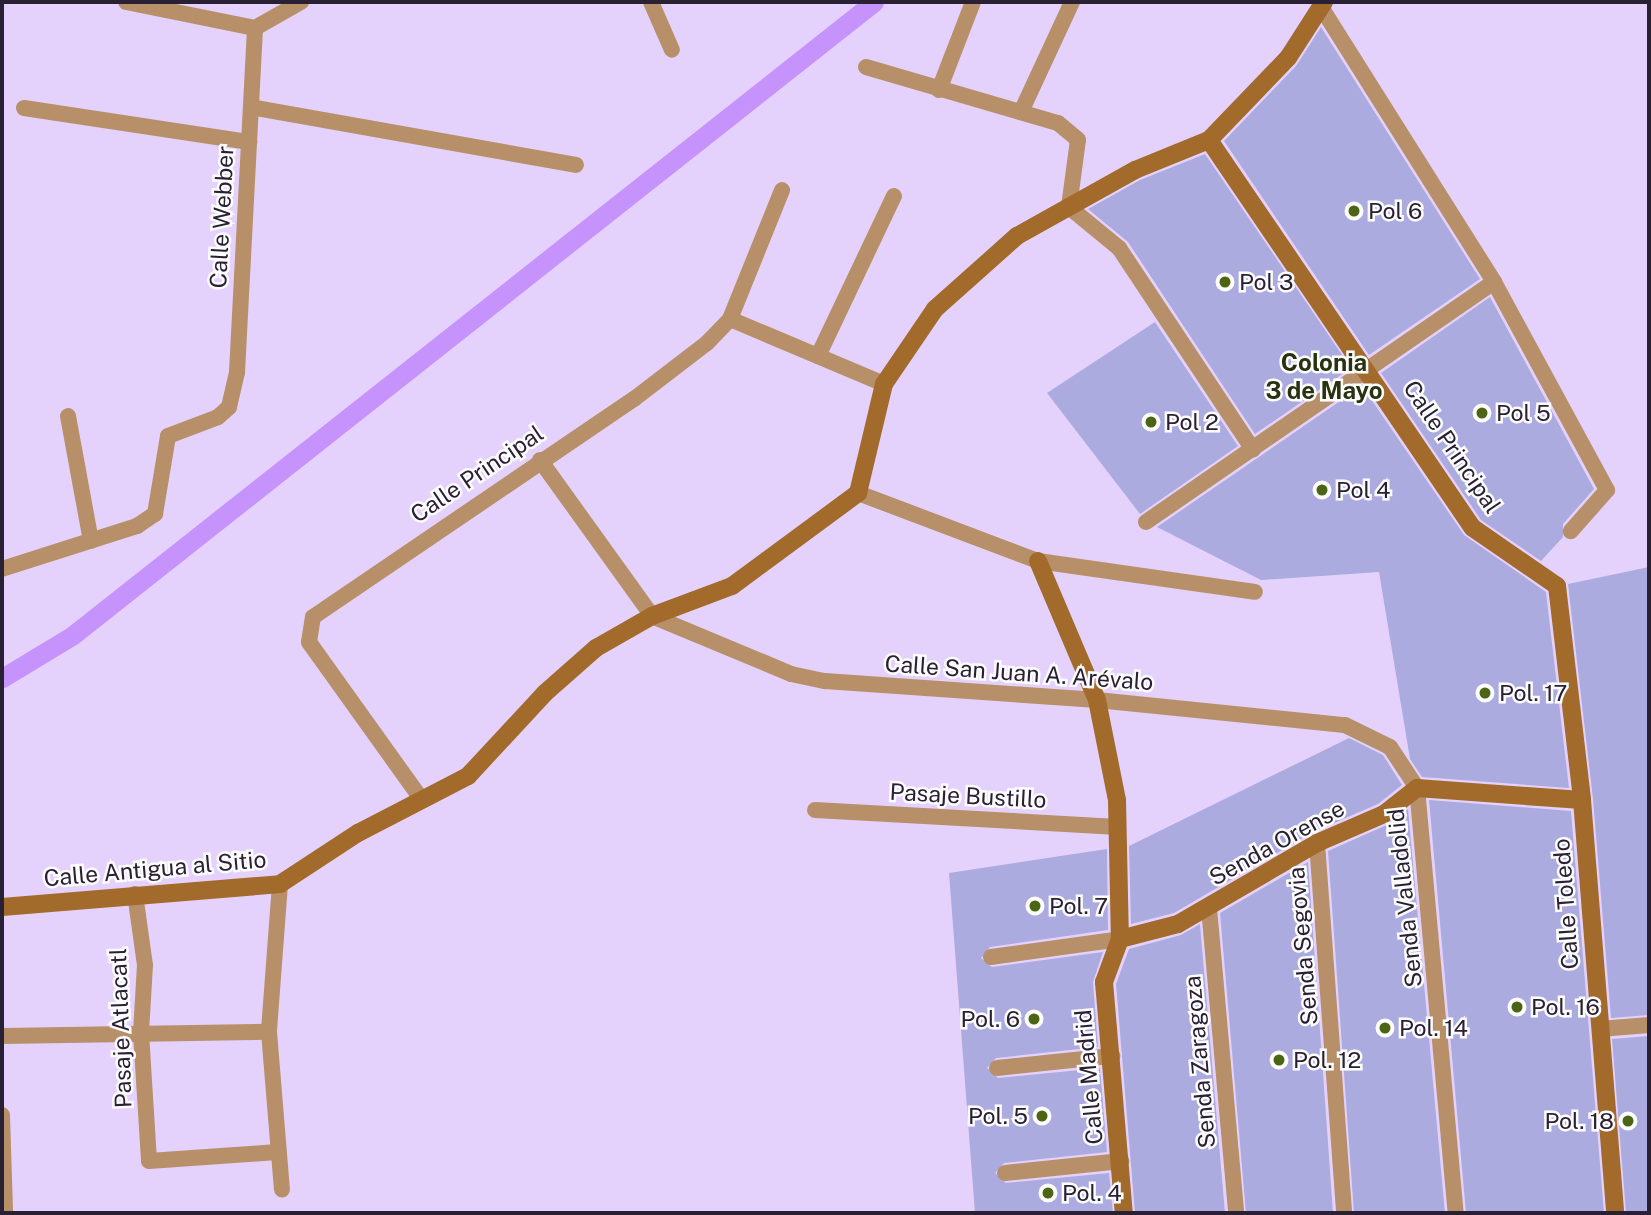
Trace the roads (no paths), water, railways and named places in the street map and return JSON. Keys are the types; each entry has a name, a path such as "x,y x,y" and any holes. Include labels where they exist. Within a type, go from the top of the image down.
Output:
{"street":[{"path":"126,2 255,28 301,2"},
{"path":"651,2 672,50"},
{"path":"939,90 973,2"},
{"path":"1021,112 1072,2"},
{"path":"1255,592 1038,561 858,494 884,384 935,309 1017,236 1135,170 1209,140 1288,58 1323,4 1494,282 1607,491 1571,531"},
{"name":"Calle Webber","path":"91,541 137,526 155,514 168,436 218,417 229,407 237,372 255,28"},
{"path":"866,67 1058,123 1078,140 1069,207"},
{"path":"251,107 576,165"},
{"path":"24,108 249,142"},
{"name":"Calle Principal","path":"1209,140 1369,369 1474,528 1557,586"},
{"name":"Calle Principal","path":"422,800 309,642 308,629 313,617 540,460 634,400 730,319 782,190"},
{"path":"818,356 894,196"},
{"path":"1069,207 1119,248 1252,450"},
{"path":"1146,522 1494,282"},
{"path":"730,319 884,384"},
{"path":"2,569 91,541 68,416"},
{"path":"540,460 652,616"},
{"name":"Calle Antigua al Sitio","path":"2,907 280,884 358,832 468,776 545,693 596,648 652,616 732,586 858,494"},
{"path":"1038,561 1097,700 1118,827 1120,939"},
{"name":"Calle Toledo","path":"1557,586 1582,800 1615,1213"},
{"name":"Calle San Juan A. Arévalo","path":"652,616 791,674 825,681 1097,700 1345,725 1390,747 1417,788"},
{"path":"1417,788 1582,800"},
{"name":"Senda Orense","path":"991,957 1120,939 1178,924 1317,843 1384,814 1417,788"},
{"name":"Senda Valladolid","path":"1417,788 1456,1213"},
{"name":"Pasaje Bustillo","path":"815,810 1118,827"},
{"name":"Senda Segovia","path":"1317,843 1345,1213"},
{"path":"280,884 269,1032 282,1189"},
{"name":"Pasaje Atlacatl","path":"135,894 145,965 141,1033 149,1161 277,1152"},
{"name":"Senda Zaragoza","path":"1209,908 1236,1213"},
{"name":"Calle Madrid","path":"1120,939 1104,982 1124,1213"},
{"path":"1600,1030 1649,1026"},
{"path":"2,1036 269,1032"},
{"path":"997,1068 1112,1056"},
{"path":"2,1115 5,1213"},
{"path":"1004,1173 1121,1161"}],"waterway":[{"path":"2,678 73,635 874,2"}],"place":[{"name":"Pol 6","path":"1354,211"},
{"name":"Pol 3","path":"1225,282"},
{"name":"Pol 5","path":"1482,413"},
{"name":"Pol 2","path":"1151,422"},
{"name":"Pol 4","path":"1322,490"},
{"name":"Pol. 17","path":"1485,693"},
{"name":"Pol. 7","path":"1035,906"},
{"name":"Pol. 16","path":"1517,1007"},
{"name":"Pol. 6","path":"1034,1019"},
{"name":"Pol. 14","path":"1385,1028"},
{"name":"Pol. 12","path":"1279,1060"},
{"name":"Pol. 5","path":"1042,1116"},
{"name":"Pol. 18","path":"1628,1121"},
{"name":"Pol. 4","path":"1048,1193"}],"district":[{"name":"Colonia 3 de Mayo","path":"1324,377"}]}
